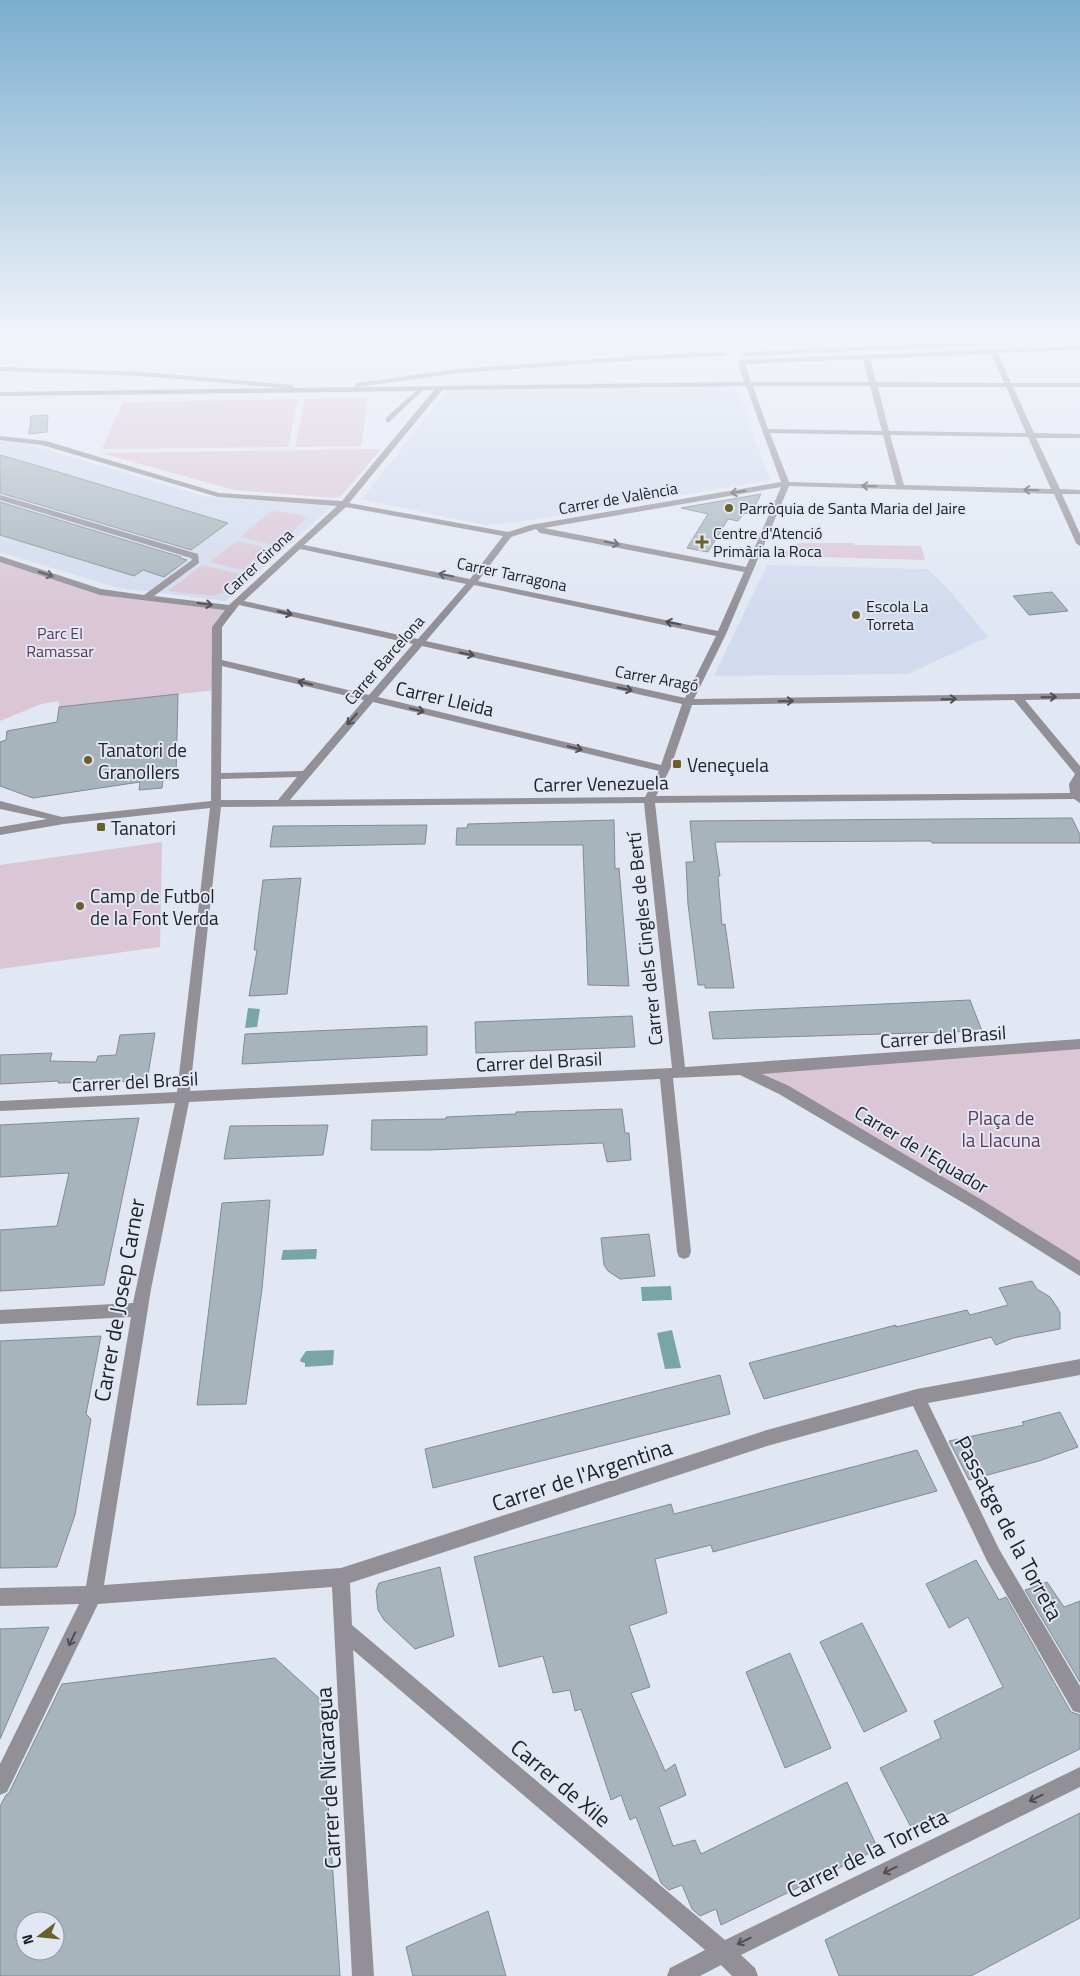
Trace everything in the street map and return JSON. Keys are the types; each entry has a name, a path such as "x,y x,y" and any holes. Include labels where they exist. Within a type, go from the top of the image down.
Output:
{"street":[{"name":"Carrer Girona","path":"216,804 217,627 234,605 296,546 344,504 407,428"},
{"path":"885,428 900,486"},
{"path":"1028,428 1080,543"},
{"path":"649,800 665,769 688,702 721,634 786,484 764,431 1080,436"},
{"name":"Carrer de València","path":"0,438 42,443 218,495 344,504 508,535 530,528 786,484 1080,492"},
{"path":"0,497 195,556 196,561 147,598"},
{"path":"570,521 586,538"},
{"path":"530,528 748,570"},
{"name":"Carrer Barcelona","path":"280,804 473,581 508,535"},
{"name":"Carrer Tarragona","path":"296,546 473,581 721,634"},
{"name":"Carrer Aragó","path":"0,560 100,592 234,605 688,702 1080,696"},
{"name":"Carrer Lleida","path":"216,662 665,769"},
{"path":"1018,698 1080,774 1075,779 1073,787 1078,798"},
{"path":"217,776 304,774"},
{"name":"Carrer Venezuela","path":"0,831 64,820 216,804 1078,798"},
{"name":"Carrer dels Cingles de Bertí","path":"649,800 672,1073 684,1252"},
{"name":"Carrer de Josep Carner","path":"0,1785 93,1595 139,1310 183,1097 216,804"},
{"path":"0,805 64,820"},
{"name":"Carrer del Brasil","path":"0,1106 740,1070 1080,1044"},
{"name":"Carrer de l'Equador","path":"740,1070 792,1095 977,1204 1080,1269"},
{"path":"0,1318 139,1310"},
{"name":"Carrer de l'Argentina","path":"0,1597 93,1595 341,1578 767,1438 917,1397 1080,1367"},
{"name":"Passatge de la Torreta","path":"917,1397 993,1555 1080,1704"},
{"name":"Carrer de Nicaragua","path":"341,1578 363,1976"},
{"name":"Carrer de Xile","path":"343,1629 723,1952 748,1976"},
{"name":"Carrer de la Torreta","path":"678,1976 723,1952 1080,1777"}],"shaded area":[{"path":"417,428 751,428 770,480 517,522 484,525 362,499"},
{"path":"0,436 207,497 332,506 226,601 119,588 0,552"},
{"name":"Escola La Torreta","path":"767,565 928,569 951,592 988,637 908,674 714,676"},
{"path":"248,1008 260,1009 257,1027 245,1028"},
{"path":"317,1249 316,1259 281,1260 283,1250"},
{"path":"671,1286 672,1300 642,1301 641,1287"},
{"path":"672,1330 681,1368 665,1369 657,1333"},
{"path":"334,1350 333,1365 305,1367 305,1363 300,1360 306,1351"}],"green space":[{"path":"111,428 292,428 288,447 102,449"},
{"path":"299,428 364,428 361,446 295,447"},
{"path":"381,449 341,496 335,498 234,490 101,453"},
{"path":"271,511 300,514 306,518 279,546 240,537"},
{"path":"237,541 272,549 250,572 210,562"},
{"path":"799,543 921,546 925,560 779,556"},
{"name":"Parc El Ramassar","path":"0,559 100,592 231,608 217,627 216,690 59,707 59,701 41,704 0,721"},
{"path":"202,565 243,575 225,592 214,596 168,591"},
{"name":"Camp de Futbol de la Font Verda","path":"162,842 160,947 0,969 0,865"},
{"name":"Plaça de la Llacuna","path":"1080,1044 1080,1269 740,1070"}],"building":[{"path":"30,428 47,428 47,432 29,434"},
{"path":"0,455 228,523 191,550 0,493"},
{"path":"761,494 751,514 744,513 738,521 728,519 708,552 687,548 708,514 681,508"},
{"path":"0,502 187,560 164,577 143,570 134,576 0,535"},
{"path":"1052,592 1068,611 1029,615 1013,596"},
{"name":"Tanatori de Granollers","path":"178,694 176,778 163,780 162,788 139,790 140,782 33,798 0,786 0,742 6,740 7,731 57,722 59,707"},
{"path":"1072,818 1080,835 1080,843 932,843 931,841 715,842 720,876 718,876 722,925 725,924 734,988 705,988 705,985 698,985 688,904 686,862 694,862 690,821"},
{"path":"614,820 615,869 619,868 629,986 588,985 583,845 456,845 457,828 467,828 468,824"},
{"path":"427,825 425,844 270,847 273,826"},
{"path":"301,878 287,994 249,996 257,950 254,950 263,880"},
{"path":"970,1000 982,1031 713,1039 709,1012"},
{"path":"632,1016 635,1047 476,1053 475,1022"},
{"path":"427,1026 427,1055 242,1064 245,1034"},
{"path":"155,1033 147,1081 58,1083 59,1081 0,1084 0,1055 52,1053 50,1061 96,1062 98,1056 116,1055 120,1035"},
{"path":"622,1109 625,1133 629,1133 631,1160 607,1162 603,1143 428,1150 371,1150 372,1120 446,1119 446,1117 516,1114 516,1112"},
{"path":"139,1118 104,1285 0,1291 0,1230 57,1226 69,1173 0,1177 0,1125"},
{"path":"328,1125 323,1155 224,1159 230,1126"},
{"path":"270,1200 262,1289 246,1404 197,1405 222,1203"},
{"path":"649,1234 655,1276 620,1279 608,1271 604,1265 601,1238"},
{"path":"1032,1281 1037,1289 1050,1297 1057,1307 1060,1313 1060,1329 1013,1338 996,1345 991,1337 764,1399 749,1363 896,1325 896,1327 967,1310 970,1315 1008,1305 999,1288"},
{"path":"101,1336 86,1414 91,1419 75,1515 57,1567 0,1568 0,1341"},
{"path":"720,1375 730,1414 433,1488 425,1449"},
{"path":"1060,1412 1078,1447 1039,1461 969,1480 949,1441 1024,1425 1022,1422"},
{"path":"917,1450 937,1491 713,1552 711,1545 655,1559 667,1613 629,1626 650,1687 631,1693 665,1771 675,1764 686,1795 659,1807 673,1846 695,1840 701,1854 847,1782 878,1849 721,1925 716,1909 700,1916 692,1909 682,1885 669,1890 661,1883 636,1817 630,1820 621,1795 611,1800 581,1709 575,1711 570,1690 553,1693 543,1656 499,1667 474,1557 671,1504 674,1514"},
{"path":"976,1560 999,1600 1006,1597 1071,1712 1080,1715 1080,1749 913,1831 880,1768 941,1738 934,1721 1003,1687 968,1617 949,1628 926,1584"},
{"path":"440,1567 454,1636 415,1649 384,1620 378,1610 376,1591 379,1583"},
{"path":"1047,1582 1064,1607 1080,1601 1080,1682 1025,1590"},
{"path":"862,1623 907,1711 864,1732 820,1642"},
{"path":"49,1627 0,1739 0,1629"},
{"path":"790,1653 831,1748 785,1768 746,1672"},
{"path":"275,1658 321,1700 340,1976 0,1976 0,1806 9,1793 62,1684"},
{"path":"1080,1813 1080,1918 971,1976 839,1976 825,1940"},
{"path":"488,1911 506,1976 413,1976 406,1947"}],"place":[{"name":"Parròquia de Santa Maria del Jaire","path":"729,508"},
{"name":"Centre d'Atenció Primària la Roca","path":"702,542"},
{"name":"Escola La Torreta","path":"856,615"},
{"name":"Tanatori de Granollers","path":"88,760"},
{"name":"Veneçuela","path":"677,764"},
{"name":"Tanatori","path":"101,827"},
{"name":"Camp de Futbol de la Font Verda","path":"80,906"}]}
